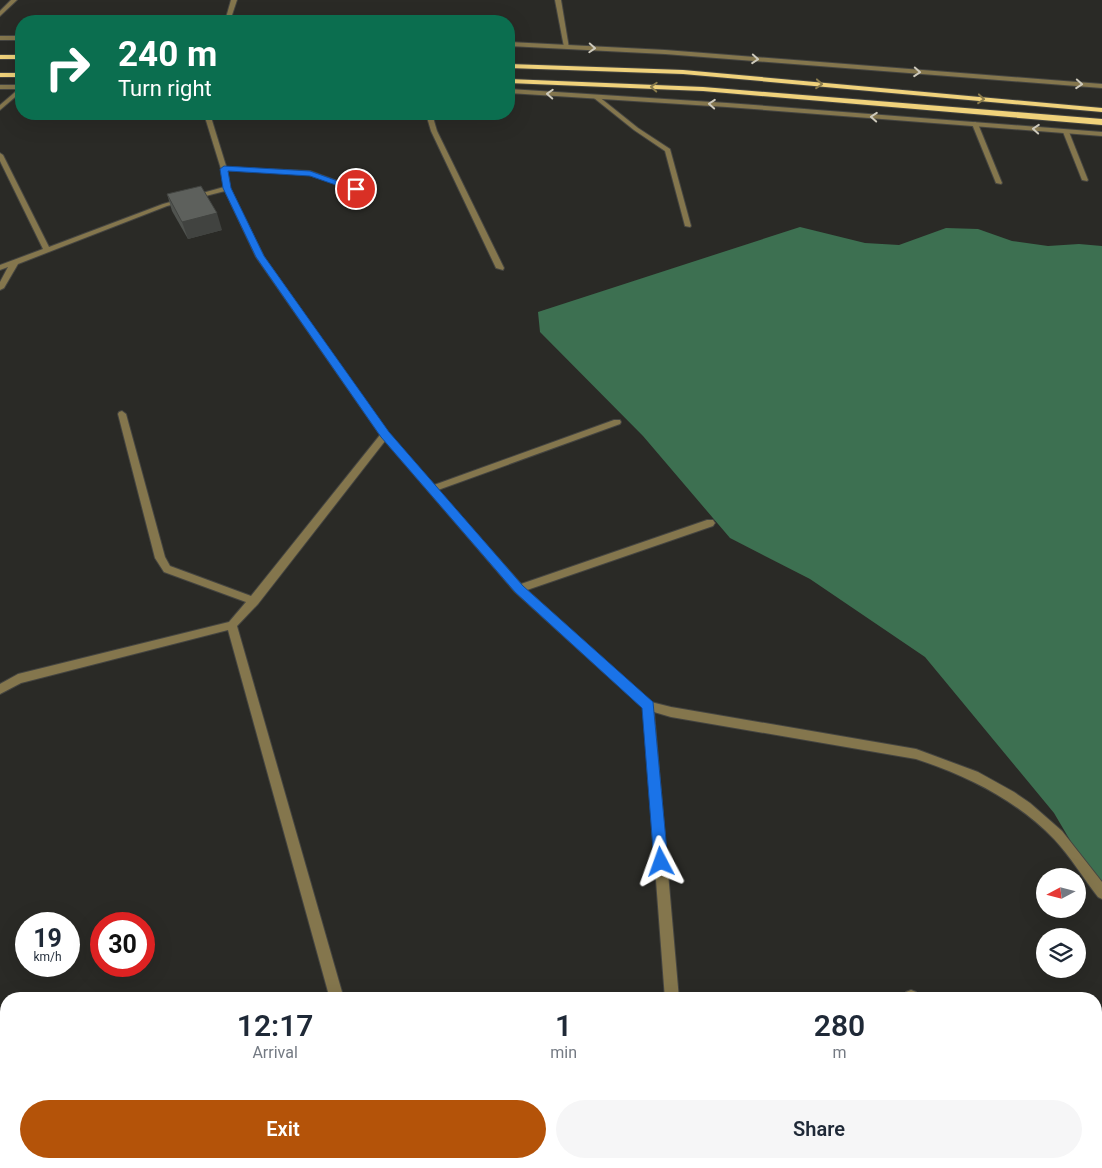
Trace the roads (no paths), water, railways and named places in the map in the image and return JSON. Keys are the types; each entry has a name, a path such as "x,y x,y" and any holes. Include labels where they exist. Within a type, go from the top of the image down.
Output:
{"highway":[{"path":"0,57 15,57"},
{"path":"515,66 683,72 1102,110"},
{"path":"0,75 15,75"},
{"path":"515,81 703,90 1102,122"}],"street":[{"path":"0,14 14,0"},
{"path":"228,15 234,0"},
{"path":"558,0 568,47"},
{"path":"0,38 15,38"},
{"path":"515,44 665,52 1102,86"},
{"path":"0,87 15,88"},
{"path":"515,92 1102,134"},
{"path":"0,108 15,94"},
{"path":"596,97 636,129 668,150 688,226"},
{"path":"209,120 224,169 227,188 260,257 385,435 519,589 648,706 916,754 952,765 1017,799 1058,836 1102,894"},
{"path":"431,120 434,131 500,268"},
{"path":"975,124 999,183"},
{"path":"1066,132 1085,180"},
{"path":"0,155 47,250"},
{"path":"224,169 305,172 356,189"},
{"path":"0,268 165,205 227,188"},
{"path":"0,288 15,262"},
{"path":"122,414 160,558 167,569 254,601"},
{"path":"432,489 616,422"},
{"path":"0,689 18,679 232,624 254,601 385,435"},
{"path":"519,589 710,522"},
{"path":"232,624 335,992"},
{"path":"648,706 671,992"}]}
